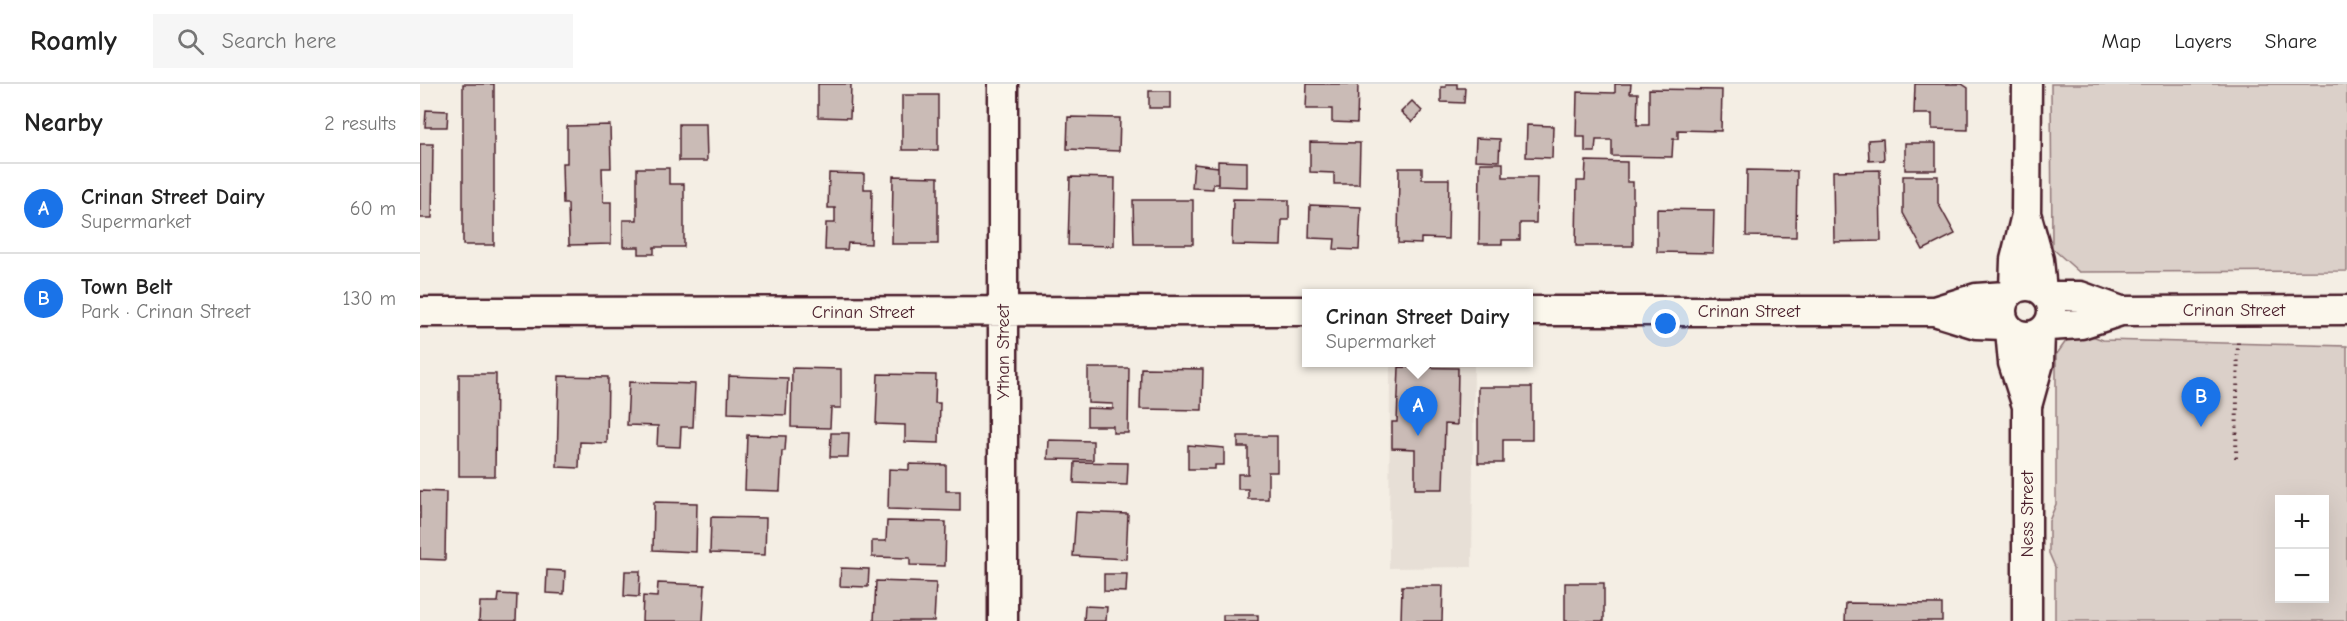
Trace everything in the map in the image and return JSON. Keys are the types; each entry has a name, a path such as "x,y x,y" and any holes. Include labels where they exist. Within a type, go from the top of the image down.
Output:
{"street":[{"name":"Ythan Street","path":"1003,84 1003,621"},
{"path":"2026,215 2039,260 2045,294 2052,311 2044,329 2030,336 2019,336 2007,328 2001,310 2010,293 2026,215 2027,84"},
{"path":"2010,293 2028,286 2045,294"},
{"name":"Crinan Street","path":"1533,311 1934,311 1976,298 2010,293"},
{"name":"Crinan Street","path":"2045,294 2080,296 2121,311"},
{"name":"Crinan Street","path":"2044,329 2081,324 2121,311 2347,310"},
{"name":"Crinan Street","path":"420,312 1302,311"},
{"name":"Crinan Street","path":"1934,311 1976,324 2007,328"},
{"name":"Ness Street","path":"2007,328 2013,363 2027,406"},
{"name":"Ness Street","path":"2026,621 2027,406 2039,363 2044,329"}],"path":[{"path":"2236,458 2239,310"}],"shaded area":[{"path":"2051,84 2347,84 2347,271 2079,272 2052,248"},
{"path":"2084,333 2103,340 2347,346 2347,621 2055,621 2055,567 2049,553 2049,521 2056,504 2056,355 2069,337"},
{"path":"1390,367 1474,367 1472,567 1389,568"}],"building":[{"path":"463,84 494,84 494,245 463,245"},
{"path":"818,84 851,84 850,118 818,117"},
{"path":"1307,84 1358,84 1357,123 1332,122 1332,109 1306,109"},
{"path":"1446,84 1457,84 1457,88 1465,88 1464,103 1441,102 1441,87 1446,87"},
{"path":"1615,84 1631,84 1630,93 1638,93 1637,125 1649,125 1649,89 1722,90 1721,131 1678,130 1678,139 1673,139 1672,157 1612,156 1612,140 1596,140 1595,152 1585,152 1585,137 1576,137 1577,92 1615,93"},
{"path":"1915,84 1962,84 1968,88 1968,130 1932,129 1932,114 1914,114"},
{"path":"1149,91 1170,91 1170,108 1149,108"},
{"path":"902,95 938,95 938,150 902,150"},
{"path":"1412,101 1422,111 1412,122 1401,112"},
{"path":"426,110 448,111 447,127 425,127"},
{"path":"1068,117 1120,118 1119,151 1067,149"},
{"path":"679,124 706,124 707,161 679,161"},
{"path":"610,125 611,168 602,168 603,202 611,202 611,244 569,245 568,204 563,204 562,163 567,163 567,126"},
{"path":"1527,125 1553,126 1552,158 1526,157"},
{"path":"1476,138 1500,139 1499,161 1475,160"},
{"path":"1883,139 1884,160 1869,161 1868,140"},
{"path":"1310,142 1360,143 1359,184 1334,184 1334,173 1310,172"},
{"path":"1905,143 1936,143 1936,170 1905,170"},
{"path":"420,144 433,144 432,218 420,218"},
{"path":"1218,161 1247,162 1247,187 1218,186"},
{"path":"1586,161 1627,162 1627,182 1633,182 1633,246 1576,246 1577,181 1585,181"},
{"path":"1480,163 1503,163 1503,177 1537,177 1536,223 1520,223 1520,240 1502,240 1502,244 1479,244"},
{"path":"1194,164 1218,167 1218,184 1213,184 1213,189 1192,188"},
{"path":"637,168 669,168 669,184 684,184 684,247 654,247 654,254 639,254 639,247 623,247 623,220 637,220"},
{"path":"1399,168 1422,168 1422,179 1449,179 1448,239 1421,238 1421,244 1398,243"},
{"path":"1747,170 1797,171 1796,237 1746,236"},
{"path":"1880,170 1881,241 1834,242 1833,171"},
{"path":"829,173 864,174 864,189 872,189 871,244 848,243 847,250 825,250 826,223 835,223 835,208 828,208"},
{"path":"893,176 938,177 938,244 892,244"},
{"path":"1903,176 1938,176 1938,203 1955,234 1923,250 1903,213"},
{"path":"1070,177 1115,178 1114,246 1068,245"},
{"path":"1233,199 1289,200 1289,220 1282,220 1281,246 1232,245"},
{"path":"1133,200 1193,200 1193,244 1134,244"},
{"path":"1310,205 1361,207 1359,250 1334,249 1335,239 1309,238"},
{"path":"1657,209 1714,210 1713,253 1657,252"},
{"path":"1399,367 1458,368 1457,425 1445,424 1443,489 1415,489 1415,449 1392,448 1392,422 1397,422"},
{"path":"792,368 841,369 841,408 831,408 830,428 791,427"},
{"path":"1088,368 1129,368 1128,433 1113,433 1113,426 1087,426 1087,408 1113,409 1113,404 1088,403"},
{"path":"1141,368 1203,369 1202,410 1140,409"},
{"path":"459,374 496,374 495,476 459,476"},
{"path":"878,374 936,375 935,403 940,403 939,443 905,442 905,425 876,424"},
{"path":"559,376 608,377 607,443 580,442 579,468 557,467"},
{"path":"729,376 788,378 786,415 728,413"},
{"path":"629,382 695,384 693,427 681,427 680,447 657,446 658,426 627,425"},
{"path":"1478,387 1532,387 1532,440 1503,440 1503,463 1478,463"},
{"path":"831,433 849,433 848,457 830,457"},
{"path":"747,435 786,436 785,451 782,451 780,491 745,490"},
{"path":"1238,436 1277,436 1277,472 1268,472 1268,499 1248,499 1248,489 1238,489 1238,474 1248,474 1248,447 1238,447"},
{"path":"1049,440 1093,441 1093,460 1048,459"},
{"path":"1188,445 1224,448 1224,465 1215,465 1215,469 1188,469"},
{"path":"1075,462 1128,463 1127,485 1074,483"},
{"path":"909,464 946,465 946,491 960,491 960,511 888,509 889,469 909,470"},
{"path":"420,491 446,492 445,560 420,559"},
{"path":"654,502 697,503 696,552 653,550"},
{"path":"1076,512 1128,514 1126,559 1073,556"},
{"path":"711,517 766,518 765,555 710,553"},
{"path":"887,521 946,522 945,566 910,565 910,558 872,557 872,541 886,541"},
{"path":"841,568 869,569 868,587 840,586"},
{"path":"547,570 565,571 564,594 546,593"},
{"path":"625,571 640,571 639,597 624,596"},
{"path":"1104,574 1127,574 1126,592 1104,591"},
{"path":"876,581 936,583 934,621 874,621"},
{"path":"658,583 705,585 703,621 642,621 643,596 657,597"},
{"path":"1565,583 1604,583 1604,621 1565,621"},
{"path":"1402,586 1443,586 1442,621 1401,621"},
{"path":"499,594 517,595 516,621 479,621 480,602 498,602"},
{"path":"1846,603 1942,604 1942,621 1845,621"},
{"path":"1085,606 1107,607 1106,621 1084,621"},
{"path":"1223,615 1258,615 1258,621 1223,621"}],"place":[{"name":"Town Belt","path":"2201,427"},
{"name":"Crinan Street Dairy","path":"1418,436"}]}
